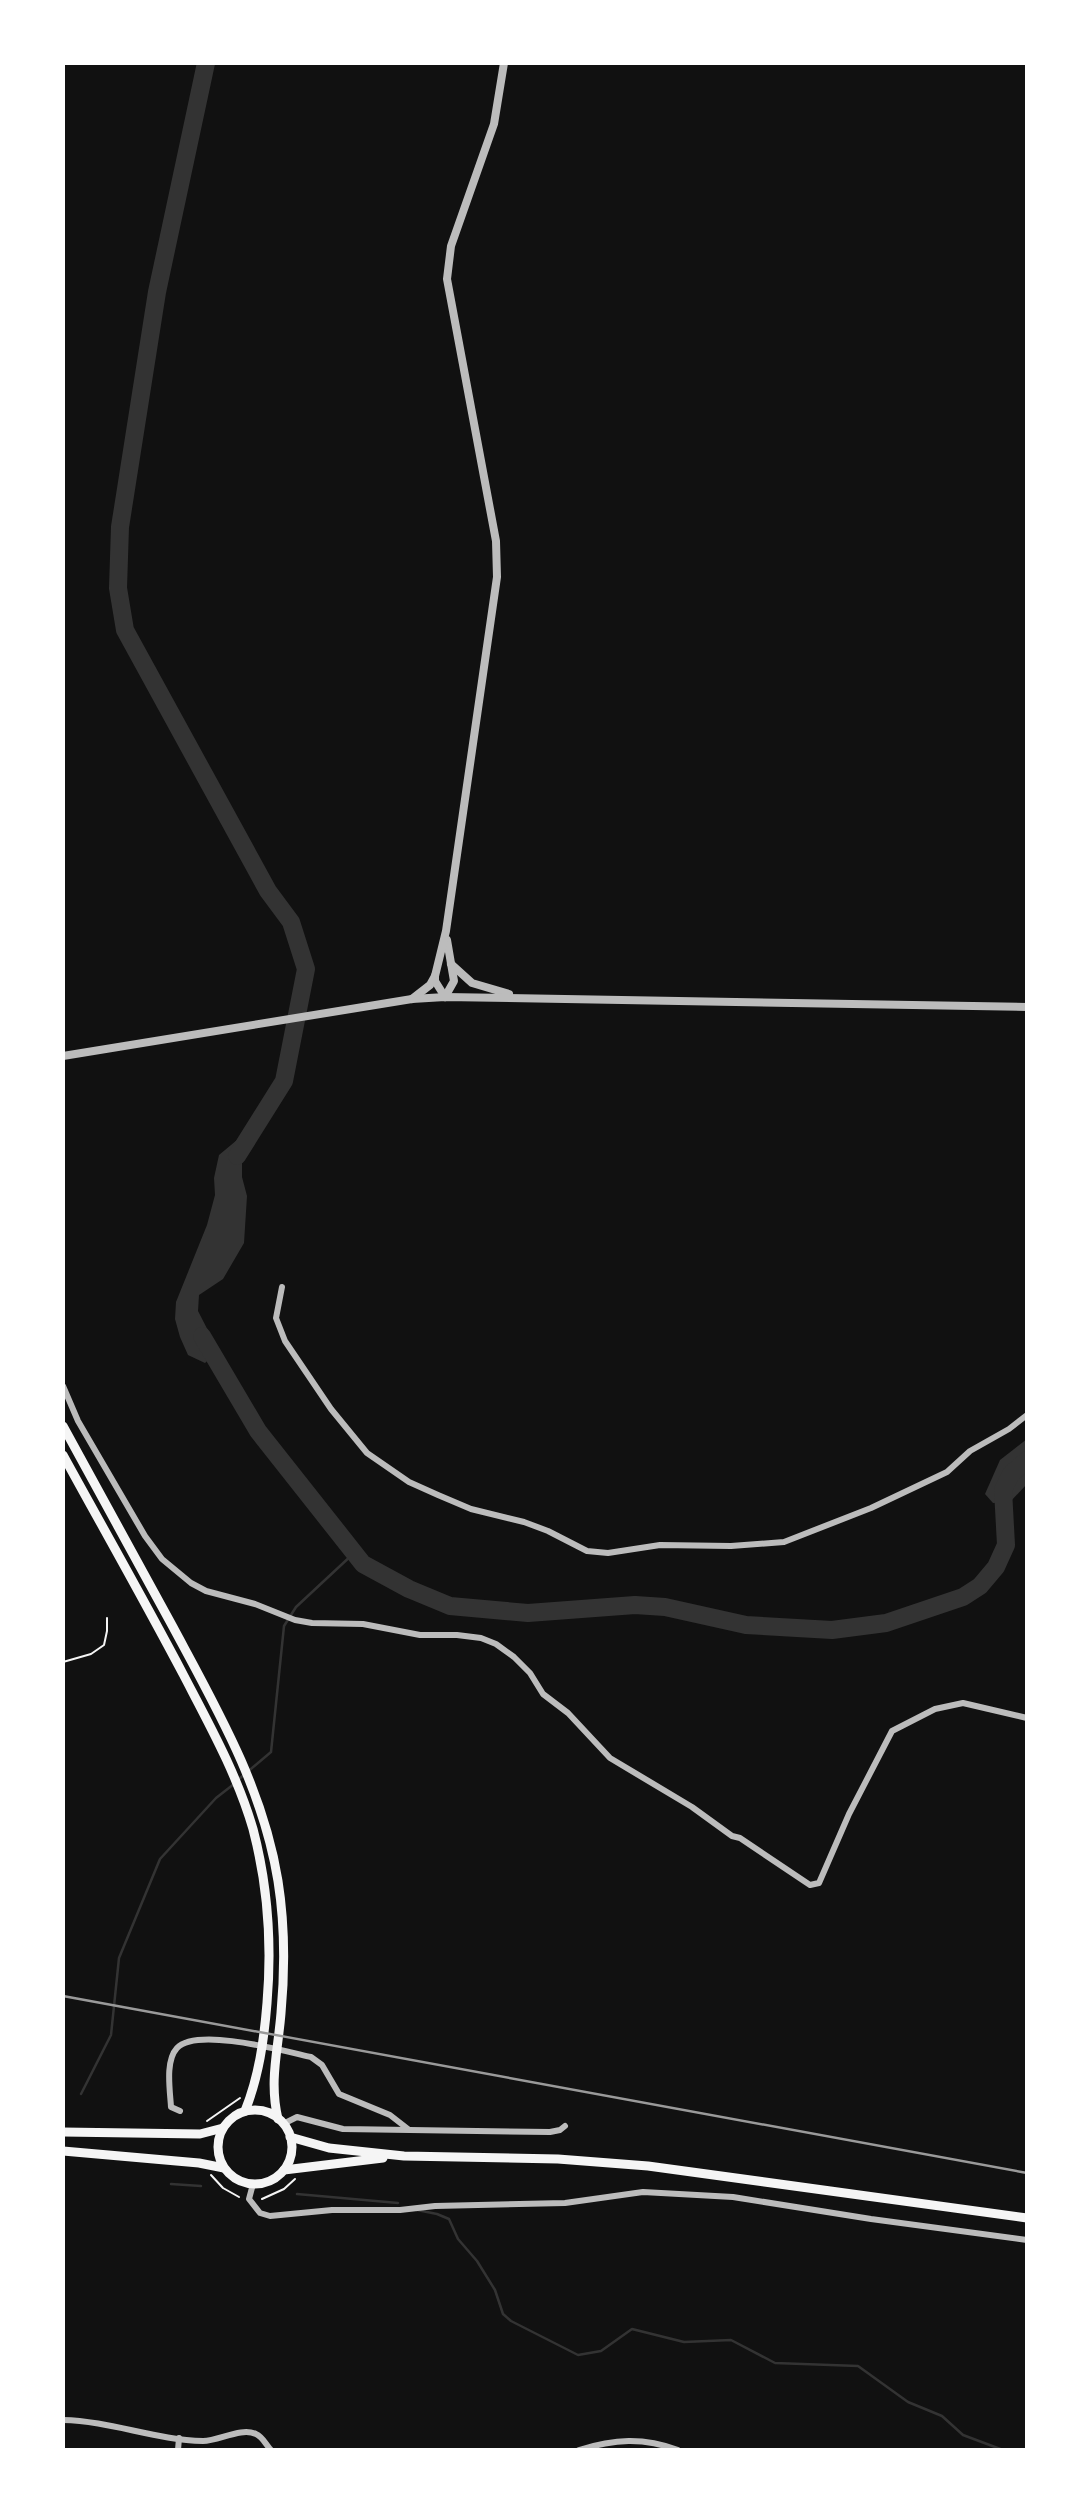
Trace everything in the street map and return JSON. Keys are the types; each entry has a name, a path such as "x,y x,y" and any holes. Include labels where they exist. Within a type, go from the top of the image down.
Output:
{"main road":[{"path":"63,1426 218,1709 252,1782 264,1819 273,1852 283,1924 281,2015 273,2094 281,2121 290,2137 289,2160 284,2170"},
{"path":"63,1455 206,1718 232,1773 253,1829 269,1924 267,2012 261,2056 245,2111"},
{"path":"63,2132 200,2134 223,2127 245,2111 257,2110 281,2121"},
{"path":"223,2127 217,2148 224,2168"},
{"path":"290,2137 329,2148 404,2156 558,2159 648,2166 1027,2218"},
{"path":"63,2151 199,2163 224,2168 242,2182 253,2184 265,2183 284,2170 404,2156"}],"street":[{"path":"412,999 430,985 435,976 446,931 497,577 496,541 447,279 451,246 494,124 504,63"},
{"path":"445,997 454,981 446,931"},
{"path":"452,964 472,983 526,998"},
{"path":"435,976 445,997"},
{"path":"63,1056 386,1002 445,997 1027,1007"},
{"path":"282,1287 276,1318 285,1341 331,1409 375,1460 409,1482 438,1496 471,1509 548,1531 587,1551 608,1553 660,1545 731,1546 784,1542 871,1508 947,1472 970,1451 1009,1429 1027,1415"},
{"path":"63,1386 78,1421 145,1536 162,1559 191,1584 295,1620 363,1624 420,1635 457,1635 481,1638 496,1644 514,1657 530,1673 543,1694 568,1713 610,1758 692,1807 732,1836 740,1838 810,1885 819,1882 849,1814 892,1731 935,1709 954,1703 1027,1718"},
{"path":"180,2111 171,2107 170,2087 173,2056 178,2047 189,2041 221,2040 311,2057 322,2064 339,2094 390,2115 408,2129"},
{"path":"281,2121 303,2118 343,2129 550,2132 565,2126"},
{"path":"253,2184 249,2199 260,2213 270,2216 332,2210 565,2203 643,2192 733,2197 1027,2240"},
{"path":"63,2420 100,2423 179,2438 212,2441 249,2432 261,2437 271,2450"},
{"path":"178,2450 179,2438"},
{"path":"579,2450 624,2440 652,2442 678,2450"}],"path":[{"path":"63,1662 91,1654 104,1645 107,1618"}],"shaded area":[{"path":"243,1135 251,1142 242,1163 247,1196 244,1243 223,1279 199,1295 198,1311 218,1350 205,1363 188,1355 175,1319 176,1302 207,1225 215,1195 214,1178 219,1155"},
{"path":"1027,1439 1027,1484 1010,1502 993,1503 985,1494 1000,1460"}],"waterway":[{"path":"206,63 157,292 120,527 118,588 125,630 268,891 291,922 306,969 284,1081 237,1156"},
{"path":"202,1336 258,1431 363,1564 409,1589 450,1606 528,1613 635,1605 665,1607 746,1625 832,1630 886,1623 963,1597 980,1586 996,1567 1006,1545 1003,1490 1011,1474 1027,1460"},
{"path":"239,1779 271,1752 284,1626 296,1607 354,1553"},
{"path":"81,2094 111,2035 119,1958 160,1859 216,1798 234,1784"},
{"path":"171,2184 201,2186"},
{"path":"297,2194 398,2203"},
{"path":"417,2210 449,2219 458,2239 477,2261 495,2290 503,2314 511,2321 578,2355 601,2351 632,2329 684,2342 731,2340 775,2363 858,2366 908,2402 942,2416 963,2435 1003,2450"}],"railway":[{"path":"63,1996 1027,2173"}]}
